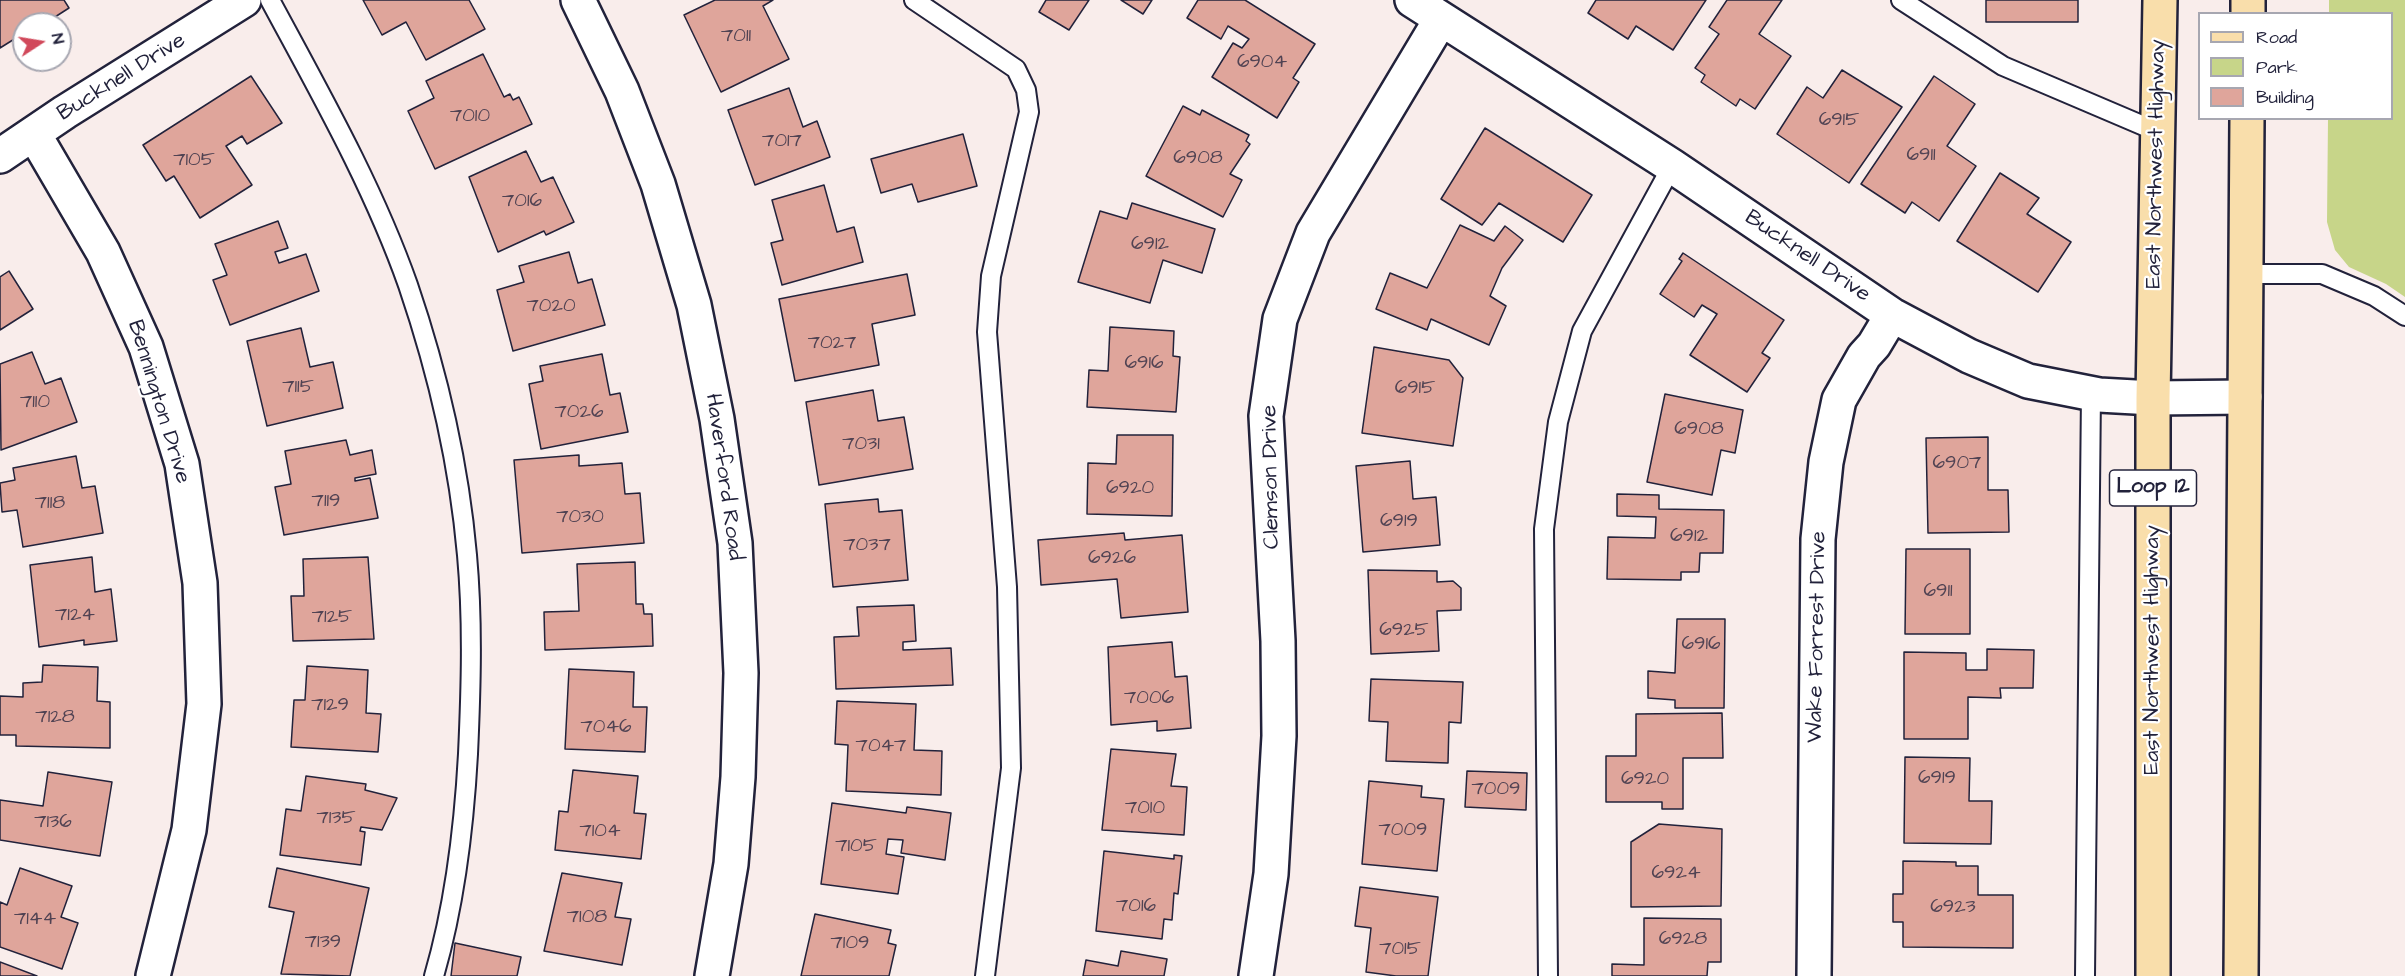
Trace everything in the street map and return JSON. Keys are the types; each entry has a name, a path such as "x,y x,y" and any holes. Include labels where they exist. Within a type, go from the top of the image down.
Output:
{"main road":[{"name":"East Northwest Highway","path":"2153,976 2153,398 2160,0"},
{"path":"2241,976 2247,120"}],"street":[{"name":"Bucknell Drive","path":"0,156 244,0"},
{"name":"Haverford Road","path":"578,0 621,91 658,184 690,294 717,419 733,531 741,673 738,777 730,864 712,976"},
{"name":"Bucknell Drive","path":"1412,0 1672,166 1892,315 1969,356 2028,381 2091,393 2153,398 2245,397"},
{"name":"Clemson Drive","path":"1256,976 1271,874 1279,736 1278,641 1266,416 1280,319 1313,232 1441,19"},
{"name":"Bennington Drive","path":"34,134 103,252 146,347 182,464 200,583 204,704 202,727 189,830 153,976"},
{"name":"Wake Forrest Drive","path":"1814,976 1818,539 1826,462 1839,399 1864,356 1874,345 1892,315"}],"lane":[{"path":"270,0 354,157 407,284 431,360 458,483 468,556 472,682 461,849 434,976"},
{"path":"914,0 1016,69 1026,90 1029,112 991,276 987,332 1007,586 1011,768 985,976"},
{"path":"1901,0 2003,66 2158,132"},
{"path":"1548,976 1544,529 1558,422 1582,331 1672,166"},
{"path":"2246,274 2322,274 2374,296 2405,316"},
{"path":"2085,976 2091,393"}],"green space":[{"path":"2329,0 2405,0 2405,297 2386,284 2349,267 2335,250 2327,222 2328,120 2393,120 2393,12 2329,12"}],"building":[{"path":"0,0 64,0 69,8 63,12 12,12 12,40 0,48"},
{"path":"363,0 469,0 485,29 426,60 406,22 382,35"},
{"path":"715,0 773,0 763,6 789,59 721,92 684,15"},
{"path":"1046,0 1089,0 1069,30 1039,12"},
{"path":"1121,0 1152,0 1143,14"},
{"path":"1198,0 1245,0 1315,44 1293,78 1299,82 1277,118 1212,77 1233,43 1242,48 1249,39 1228,26 1221,39 1187,18"},
{"path":"1596,0 1706,0 1673,50 1636,26 1628,39 1588,13"},
{"path":"1727,0 1782,0 1759,34 1791,56 1755,109 1740,99 1736,106 1701,82 1705,75 1695,68 1719,34 1709,27"},
{"path":"1986,0 2078,0 2078,22 1986,22"},
{"path":"483,54 504,97 510,94 513,100 519,97 532,124 435,169 408,111 434,98 426,81"},
{"path":"1842,70 1902,107 1849,183 1777,134 1807,87 1823,98"},
{"path":"251,76 282,123 247,144 242,136 226,146 252,185 200,218 174,176 166,181 143,145"},
{"path":"1934,76 1975,104 1947,146 1976,166 1939,221 1912,202 1905,213 1861,184"},
{"path":"789,88 803,127 817,121 830,157 755,185 728,110"},
{"path":"1183,106 1200,115 1202,110 1249,135 1246,141 1250,144 1230,174 1242,180 1223,217 1146,176"},
{"path":"1485,128 1592,195 1563,242 1499,203 1482,225 1441,199"},
{"path":"963,134 977,186 918,202 912,184 881,193 871,159"},
{"path":"526,151 541,182 553,177 574,222 546,235 544,231 498,252 469,177"},
{"path":"2000,173 2039,198 2027,214 2071,242 2038,292 1957,241"},
{"path":"824,185 837,232 854,227 863,262 782,285 771,243 783,240 772,200"},
{"path":"1132,203 1215,229 1202,273 1163,260 1150,303 1078,282 1100,211 1127,219"},
{"path":"278,221 288,248 275,252 279,263 306,254 319,291 230,325 213,280 227,275 215,244"},
{"path":"1460,225 1494,241 1505,226 1523,240 1502,268 1490,296 1506,306 1489,345 1431,319 1427,330 1376,309 1390,273 1427,288"},
{"path":"569,252 578,283 592,279 605,325 513,351 497,290 524,282 519,266"},
{"path":"1683,253 1784,320 1762,353 1770,358 1747,392 1690,355 1717,314 1702,305 1694,317 1660,294 1682,261 1679,259"},
{"path":"9,271 33,309 0,330 0,277"},
{"path":"907,274 915,315 872,324 879,365 795,381 779,299"},
{"path":"1110,327 1174,331 1173,356 1180,357 1176,412 1087,407 1089,370 1108,371"},
{"path":"301,328 310,367 333,362 343,408 267,426 247,341"},
{"path":"1374,347 1449,360 1463,378 1453,446 1362,433"},
{"path":"32,352 45,384 61,378 77,422 1,450 0,364"},
{"path":"602,354 610,395 620,393 628,432 541,449 529,384 543,381 540,366"},
{"path":"873,390 878,421 904,417 913,469 819,485 806,402"},
{"path":"1665,394 1743,410 1735,453 1721,450 1712,495 1647,482"},
{"path":"1117,435 1173,435 1172,516 1087,514 1088,463 1116,464"},
{"path":"1988,437 1988,490 2008,490 2009,532 1928,533 1926,438"},
{"path":"346,440 350,455 372,450 376,474 355,478 355,481 370,478 378,518 284,535 275,487 291,484 285,451"},
{"path":"579,455 579,466 622,463 625,494 640,493 644,543 522,553 514,460"},
{"path":"76,456 82,488 95,486 103,533 23,547 17,510 2,512 0,483 15,480 13,468"},
{"path":"1410,461 1413,499 1436,497 1440,545 1363,552 1356,466"},
{"path":"1617,494 1659,495 1659,509 1724,510 1723,553 1700,553 1699,572 1681,572 1681,580 1607,579 1608,537 1655,538 1656,517 1617,516"},
{"path":"878,499 879,512 902,510 908,580 833,587 825,504"},
{"path":"1124,533 1125,540 1182,535 1188,612 1121,618 1117,579 1041,585 1038,540"},
{"path":"1906,549 1970,549 1970,634 1905,634"},
{"path":"92,557 95,592 111,589 117,641 84,645 84,640 39,647 30,565"},
{"path":"368,557 374,639 293,641 291,596 304,596 303,559"},
{"path":"635,562 636,604 643,604 644,614 652,614 653,646 545,650 544,612 579,611 577,564"},
{"path":"1368,570 1437,571 1437,582 1453,581 1461,588 1461,610 1437,611 1439,651 1371,654"},
{"path":"914,605 916,641 903,642 903,650 951,648 953,685 836,689 834,637 859,636 857,607"},
{"path":"1677,619 1725,619 1724,708 1675,708 1675,700 1648,698 1648,671 1675,673"},
{"path":"1172,642 1175,677 1187,676 1191,728 1157,731 1157,721 1111,725 1108,647"},
{"path":"1987,649 2034,650 2033,688 2000,688 2001,698 1968,697 1968,739 1904,739 1904,652 1966,653 1966,670 1987,670"},
{"path":"43,665 98,667 97,701 110,702 110,748 16,746 16,735 0,735 0,696 23,697 23,683 42,682"},
{"path":"307,666 368,670 366,713 381,714 378,752 291,747 294,700 305,700"},
{"path":"569,669 634,672 633,707 647,707 645,752 565,749"},
{"path":"1371,679 1463,682 1461,723 1449,722 1448,763 1386,761 1388,722 1369,721"},
{"path":"837,701 916,704 914,750 942,751 941,795 846,791 848,745 835,744"},
{"path":"1722,713 1723,758 1683,758 1683,809 1662,809 1662,802 1606,802 1606,756 1636,756 1636,714"},
{"path":"1111,749 1176,754 1171,786 1187,787 1184,835 1102,830"},
{"path":"1905,757 1970,758 1969,801 1992,801 1991,844 1904,843"},
{"path":"573,770 638,776 634,813 646,814 641,859 555,850 559,811 568,812"},
{"path":"1467,771 1527,773 1526,810 1465,807"},
{"path":"48,772 112,782 100,856 0,840 0,800 43,806"},
{"path":"306,776 366,784 365,790 397,798 382,830 361,827 360,831 365,832 361,865 280,855 286,809 301,811"},
{"path":"1369,781 1422,786 1421,797 1444,799 1437,871 1362,864"},
{"path":"832,803 906,813 907,807 951,813 945,860 901,853 903,840 888,839 886,854 904,857 898,894 821,884"},
{"path":"1659,824 1722,829 1721,906 1631,907 1631,842"},
{"path":"1104,851 1174,859 1174,855 1182,856 1178,894 1174,893 1172,920 1164,919 1162,939 1096,931"},
{"path":"1903,861 1956,862 1956,866 1978,866 1978,895 2013,895 2013,948 1903,947 1903,922 1893,922 1893,894 1903,894"},
{"path":"20,868 72,886 61,917 78,923 62,969 0,947 0,902 7,905"},
{"path":"277,868 369,888 350,976 281,974 294,912 269,907"},
{"path":"562,873 622,883 615,917 631,919 622,965 544,951"},
{"path":"1360,887 1438,897 1428,976 1396,976 1366,972 1371,928 1355,926"},
{"path":"815,914 891,930 888,943 896,945 889,976 801,976"},
{"path":"1644,918 1721,919 1721,962 1708,962 1707,976 1612,976 1612,964 1644,965"},
{"path":"455,943 521,957 517,976 451,976"},
{"path":"1121,951 1167,959 1164,976 1083,976 1086,960 1118,966"},
{"path":"0,962 37,976 0,976"}]}
